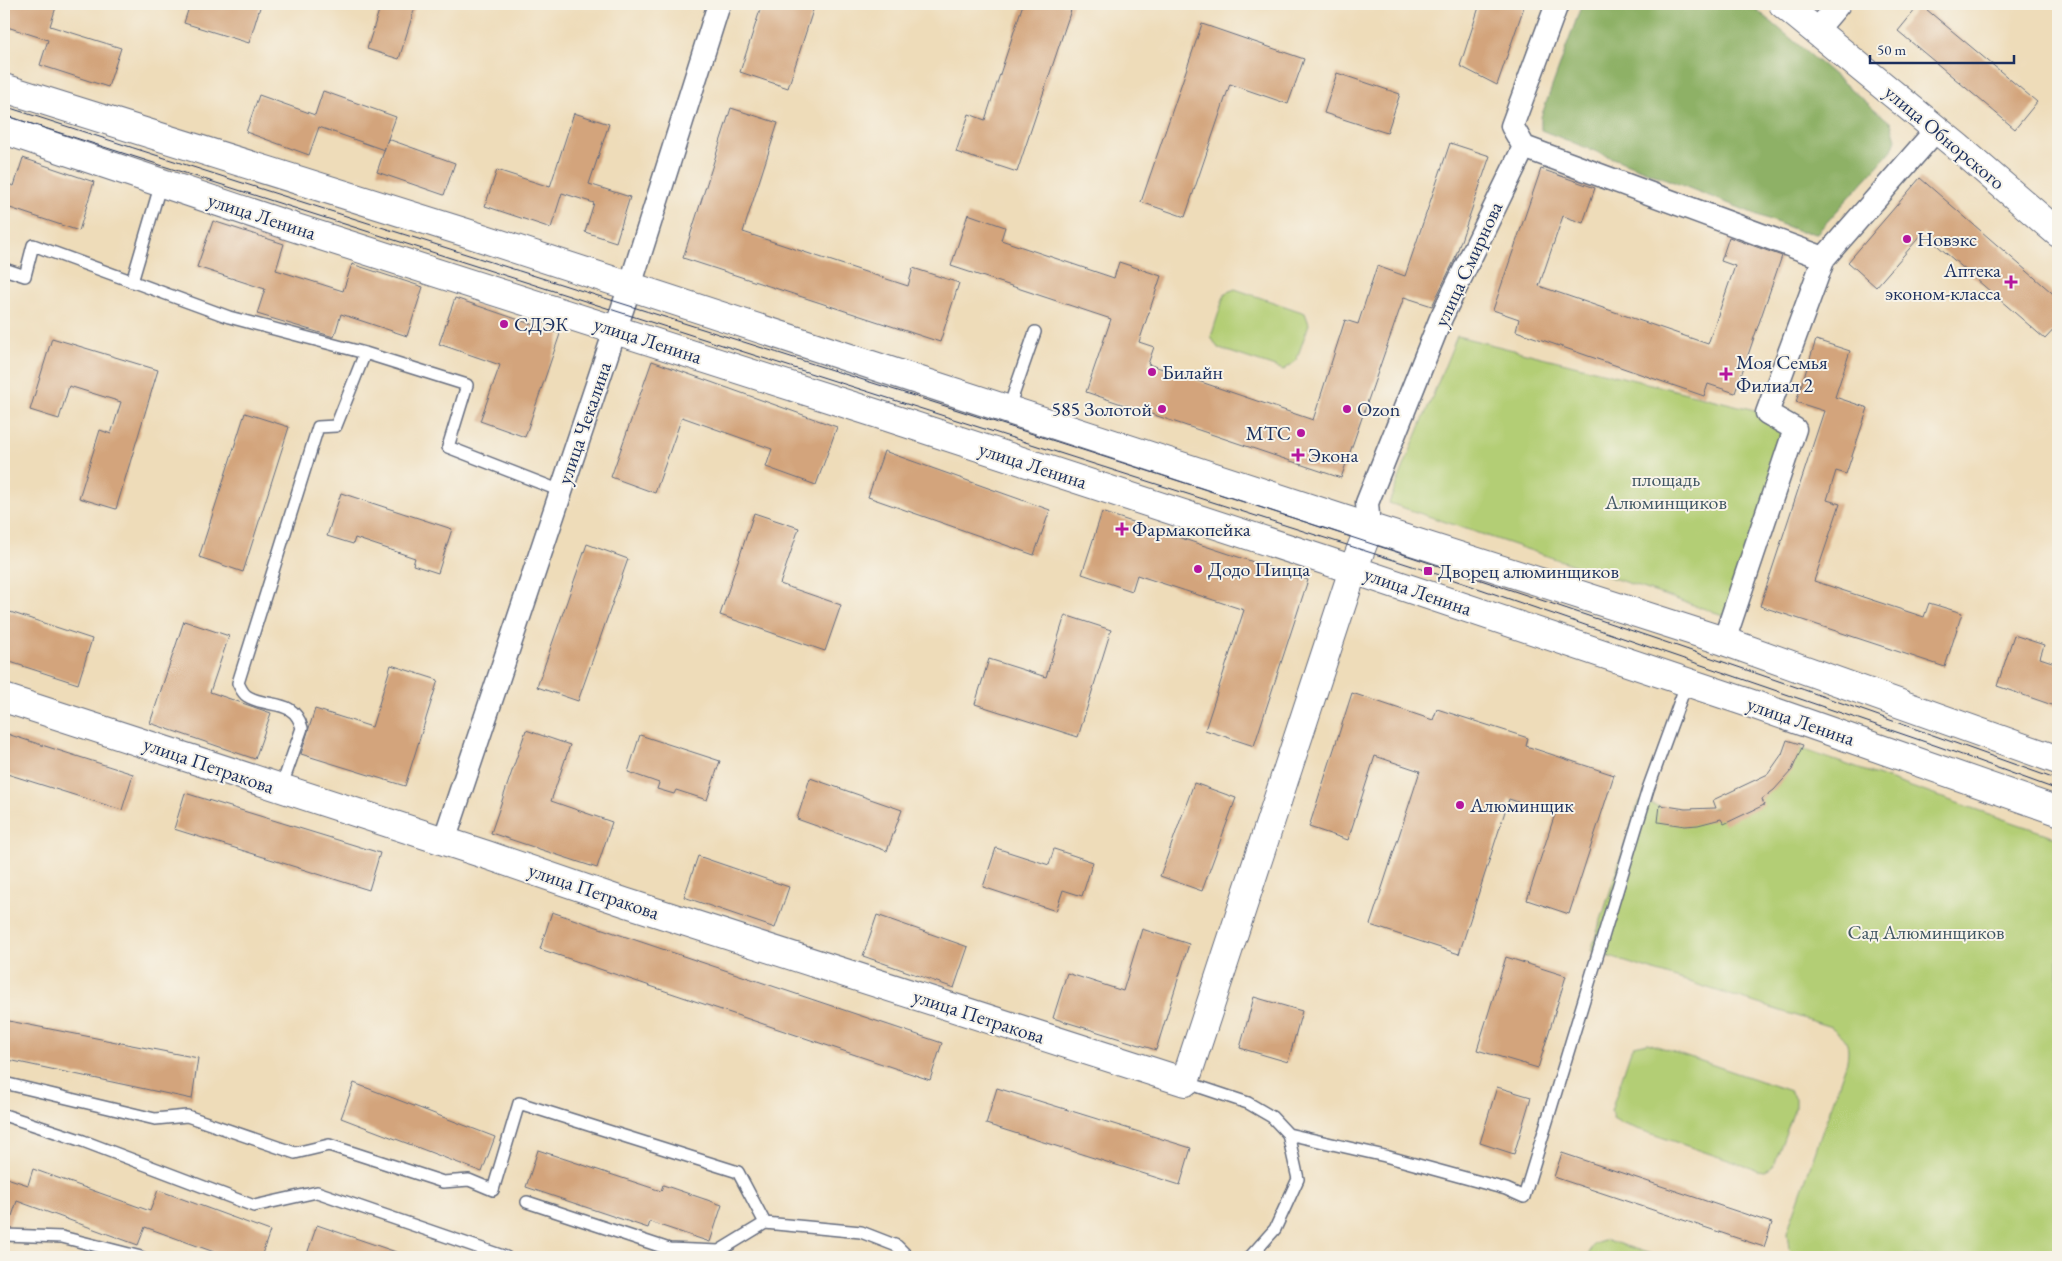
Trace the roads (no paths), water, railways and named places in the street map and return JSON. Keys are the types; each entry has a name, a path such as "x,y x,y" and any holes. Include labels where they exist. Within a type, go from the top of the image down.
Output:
{"main road":[{"name":"улица Обнорского","path":"1783,4 1937,129 2058,233"},
{"path":"4,88 630,286 1369,528 1724,641 2058,760"},
{"name":"улица Ленина","path":"4,130 161,183 1354,570 1687,682 2058,811"},
{"path":"1185,1082 1369,528"},
{"name":"улица Петракова","path":"4,698 444,841 624,902 1185,1082"}],"street":[{"name":"улица Чекалина","path":"444,841 616,330 719,4"},
{"path":"1558,4 1512,126 1524,148 1824,258"},
{"path":"1816,31 1839,4"},
{"path":"1724,641 1795,429 1767,413 1824,258 1937,129"},
{"name":"улица Смирнова","path":"1369,528 1367,503 1438,328 1524,148"}],"lane":[{"path":"132,282 161,183"},
{"path":"4,269 25,276 33,245 229,317 365,353 467,385 448,447 561,490"},
{"path":"1008,410 1035,332"},
{"path":"280,789 302,728 300,719 290,709 246,696 238,683 318,427 336,426 365,353"},
{"path":"1288,1134 1385,1156 1506,1189 1524,1197 1648,789 1687,682"},
{"path":"1185,1082 1248,1103 1272,1117 1288,1134 1298,1179 1275,1229 1250,1257"},
{"path":"4,1083 155,1119 187,1116 294,1153 329,1145 443,1182 469,1180 493,1190 519,1104 738,1172 765,1223"},
{"path":"4,1115 83,1142 254,1206 317,1192 506,1257"},
{"path":"527,1202 670,1249 719,1251 765,1223 861,1232 897,1246 908,1257"},
{"path":"4,1236 62,1236 141,1257"}],"tram line":[{"path":"4,106 1291,517 1548,602 2058,780"},
{"path":"4,115 1428,571 1940,747 2058,790"}],"place":[{"name":"Новэкс","path":"1907,239"},
{"name":"Аптека эконом-класса","path":"2011,282"},
{"name":"СДЭК","path":"504,324"},
{"name":"Билайн","path":"1152,372"},
{"name":"Моя Семья Филиал 2","path":"1726,374"},
{"name":"585 Золотой","path":"1162,409"},
{"name":"Ozon","path":"1347,409"},
{"name":"МТС","path":"1301,433"},
{"name":"Экона","path":"1298,455"},
{"name":"Фармакопейка","path":"1122,529"},
{"name":"Додо Пицца","path":"1198,569"},
{"name":"Дворец алюминщиков","path":"1428,571"},
{"name":"Алюминщик","path":"1460,805"}],"park label":[{"name":"площадь Алюминщиков","path":"1666,490"},
{"name":"Сад Алюминщиков","path":"1926,932"}]}
